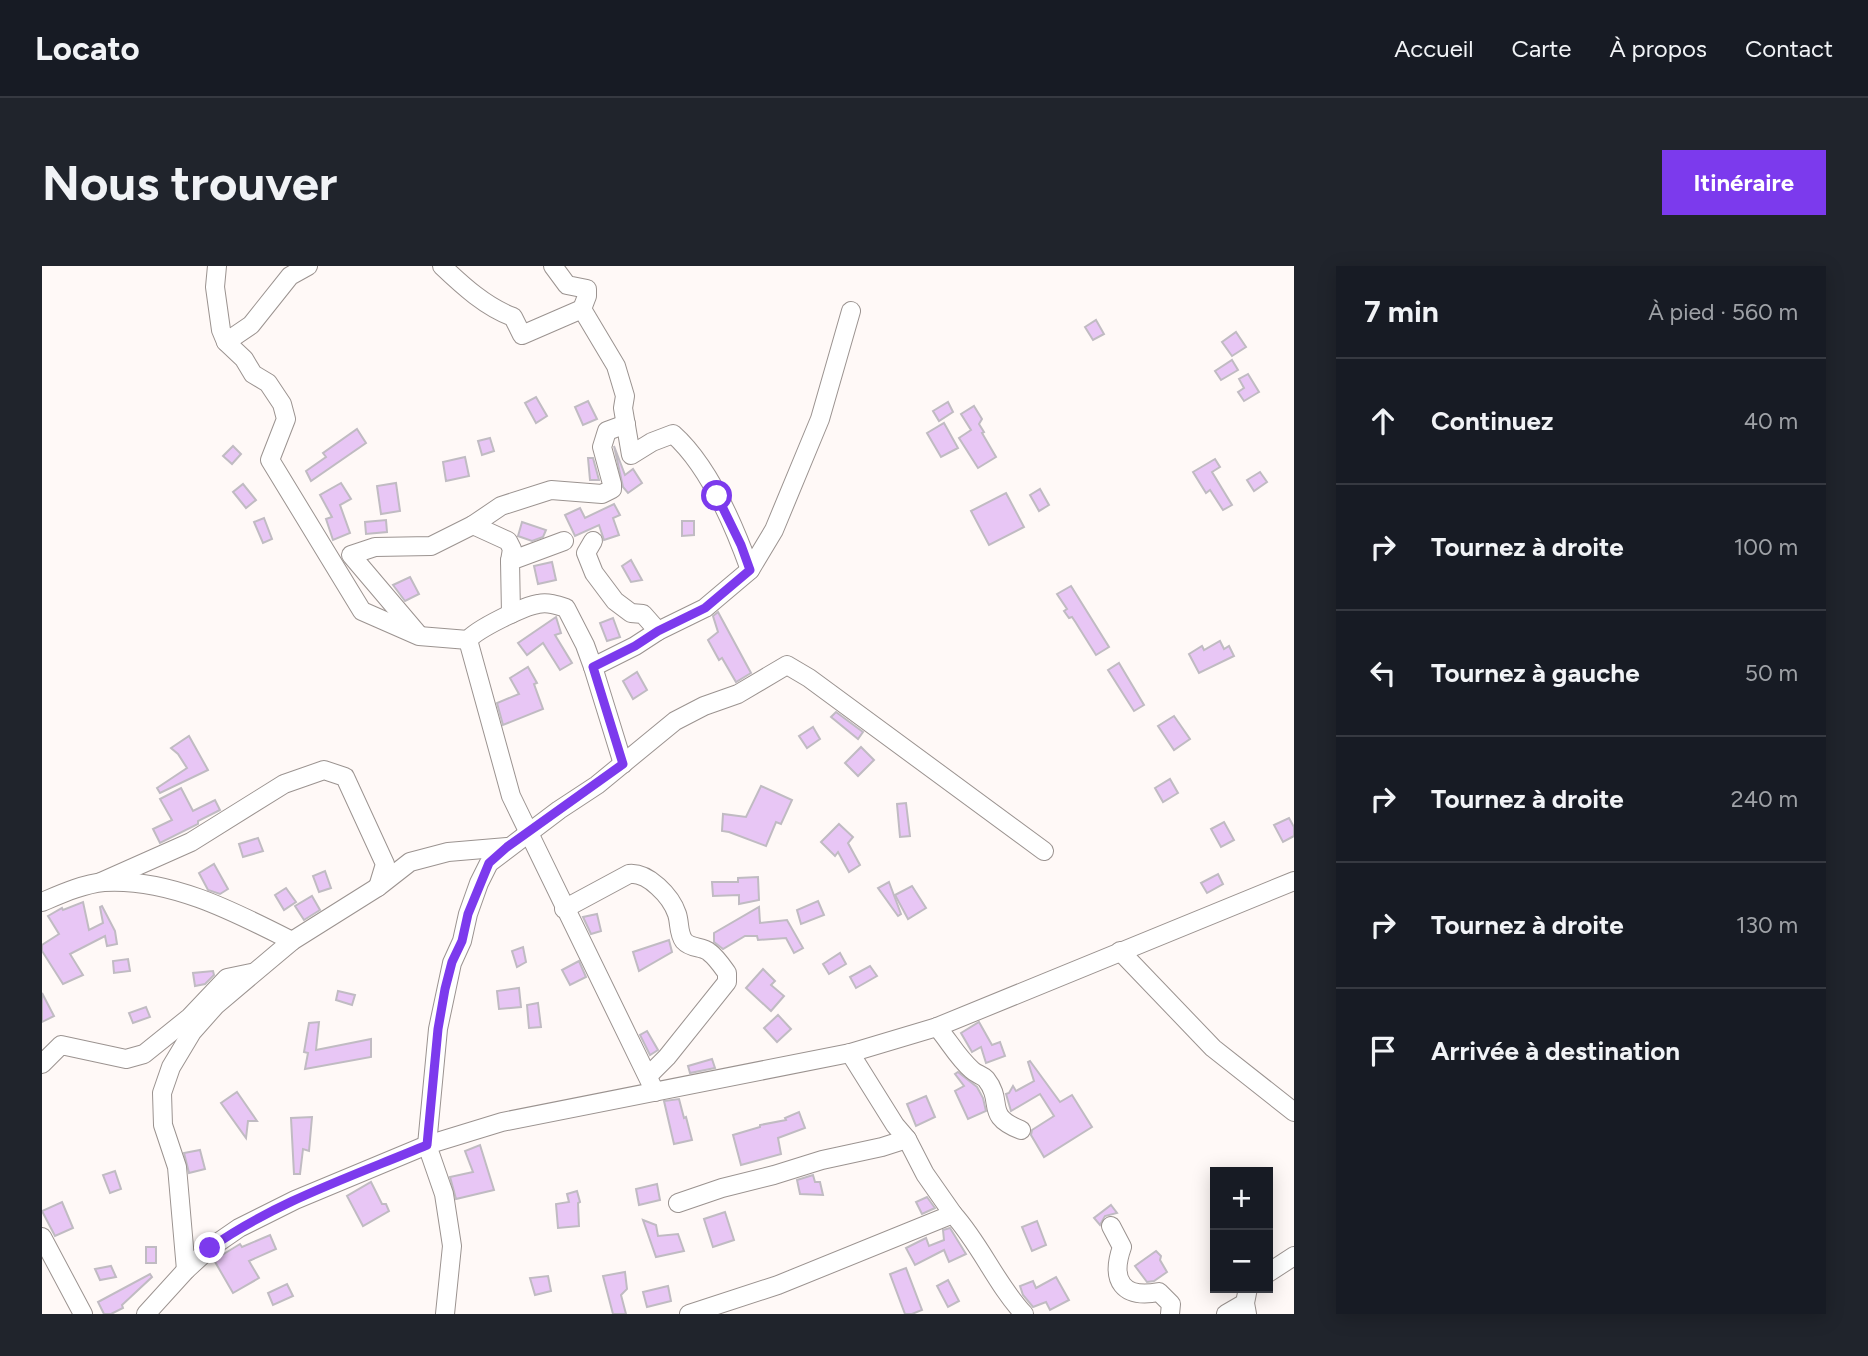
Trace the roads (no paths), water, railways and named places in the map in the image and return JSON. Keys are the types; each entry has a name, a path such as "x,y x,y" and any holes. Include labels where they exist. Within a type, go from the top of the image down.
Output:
{"street":[{"path":"218,266 215,287 226,342 244,359 253,374 268,383 282,404 286,419 270,460 362,611 419,636 468,639 512,614 537,604 553,604 566,608 586,645 623,764"},
{"path":"226,342 251,325 290,276 308,266"},
{"path":"442,266 496,311 513,317 522,335 582,309 587,289 567,285 553,266"},
{"path":"582,309 616,366 625,396 623,408 631,455 652,442 673,435 697,460 727,515 750,570"},
{"path":"593,667 705,608 750,570 774,530 820,419 850,312"},
{"path":"324,550 339,556 375,547 431,546 473,526 501,506 551,490 602,494 607,492 612,489 612,484 602,447 607,431 625,424"},
{"path":"473,526 508,541 512,549 508,577 512,614"},
{"path":"510,561 564,541"},
{"path":"593,541 586,554 594,573 615,601 631,612 643,614 658,631"},
{"path":"351,555 419,636"},
{"path":"468,639 511,796 651,1084"},
{"path":"445,1314 452,1246 444,1194 427,1145 438,1029 445,989 479,883 489,863 507,847 623,764 675,720 738,694 787,665 809,678 1044,851"},
{"path":"42,902 101,882 191,842 285,784 324,771 345,777 386,864 378,887"},
{"path":"186,1270 177,1167 163,1125 162,1093 171,1067 192,1032 216,1005 292,940 378,887 410,862 447,852 507,847"},
{"path":"564,909 629,874 636,873 654,882 665,895 677,912 684,940 693,947 708,950 727,973 727,982 667,1057 651,1084"},
{"path":"146,1314 186,1270 210,1248 239,1228 295,1200 427,1145 502,1122 651,1084 850,1054 937,1027 1294,881"},
{"path":"101,882 145,883 201,900 292,940"},
{"path":"1120,951 1213,1048 1294,1112"},
{"path":"42,1065 61,1045 126,1059 144,1054 190,1017 227,978 254,972"},
{"path":"937,1027 974,1072 985,1077 993,1093 996,1110 1004,1123 1021,1130"},
{"path":"850,1054 895,1125 907,1139 925,1174 976,1244 1003,1289 1024,1314"},
{"path":"678,1203 822,1160 907,1139"},
{"path":"689,1314 778,1285 953,1214"},
{"path":"1111,1226 1122,1247 1117,1261 1119,1283 1129,1292 1159,1292 1171,1304 1170,1314"},
{"path":"42,1237 83,1314"},
{"path":"1273,1270 1294,1256"},
{"path":"1226,1314 1247,1302"}]}
